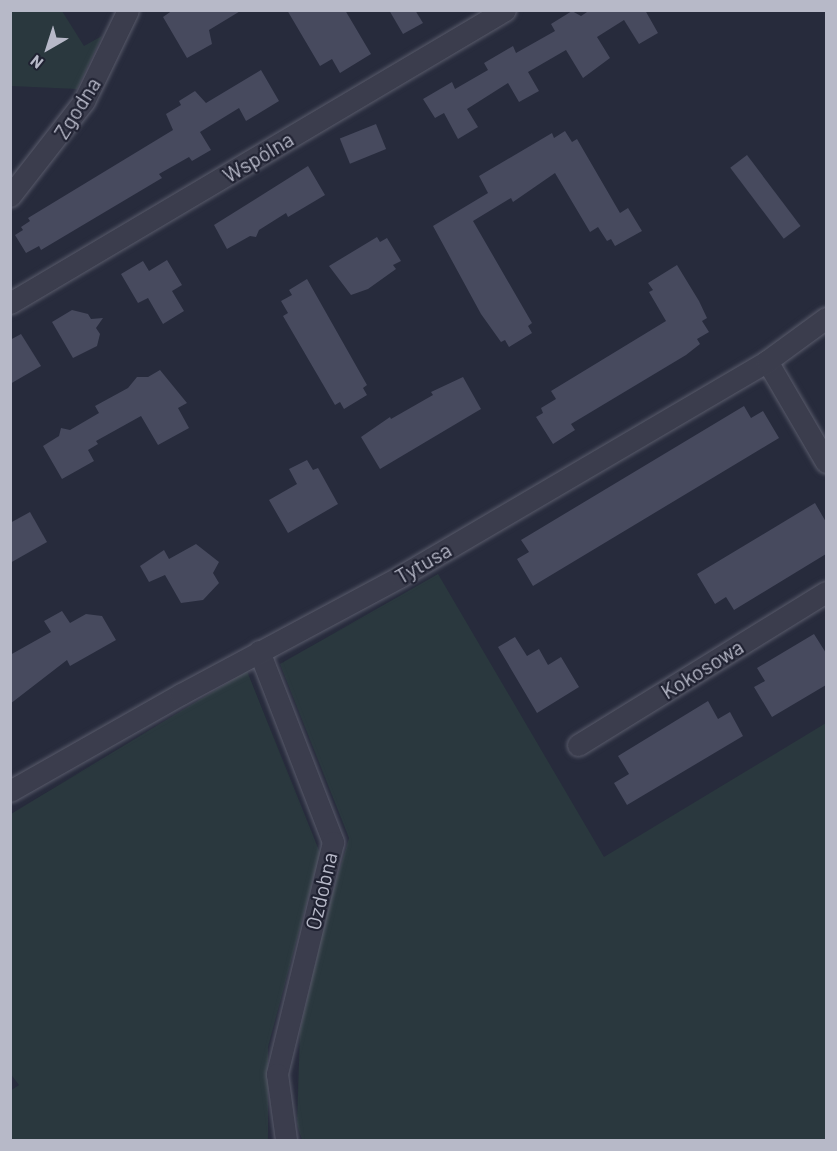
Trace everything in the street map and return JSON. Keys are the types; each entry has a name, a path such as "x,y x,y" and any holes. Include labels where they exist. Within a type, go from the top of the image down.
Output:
{"street":[{"name":"Zgodna","path":"10,196 84,101 128,10"},
{"name":"Wspólna","path":"10,303 505,10"},
{"name":"Tytusa","path":"10,791 259,651 401,576 767,361 826,318"},
{"path":"767,361 826,462"},
{"name":"Kokosowa","path":"578,745 826,592"},
{"name":"Ozdobna","path":"259,651 333,842 277,1074 286,1140"}],"shaded area":[{"path":"11,10 62,11 84,46 102,36 77,89 11,86"},
{"path":"438,574 604,857 826,723 826,1140 302,1140 297,1124 300,1031 328,908 349,838 280,664"},
{"path":"247,671 320,853 268,1047 268,1140 11,1140 10,1091 19,1085 10,1073 11,814"}],"building":[{"path":"173,10 242,10 209,30 212,44 187,58 163,17"},
{"path":"287,10 345,10 371,54 340,73 332,59 320,66"},
{"path":"389,10 415,10 423,23 403,34"},
{"path":"590,10 645,10 658,33 639,44 624,20 597,37 610,58 583,78 566,50 528,72 539,91 519,102 508,83 467,109 478,127 458,139 444,113 435,118 423,99 452,82 455,89 488,70 484,63 513,46 516,53 555,31 551,24 572,11 581,16"},
{"path":"261,70 279,101 246,121 239,108 200,132 211,150 192,161 189,157 159,174 162,178 41,250 39,246 26,253 15,235 23,230 21,227 30,221 28,218 173,130 166,114 181,105 179,101 195,91 206,103"},
{"path":"376,124 386,149 350,164 340,139"},
{"path":"565,131 572,142 577,139 620,213 628,208 642,231 615,246 611,239 607,241 598,227 590,232 555,173 513,202 511,198 473,221 532,323 528,326 532,333 509,347 505,340 501,342 481,314 433,226 488,193 479,176 552,133 554,138"},
{"path":"747,155 801,226 784,239 730,168"},
{"path":"308,166 325,195 288,217 286,213 259,230 256,237 250,236 227,249 214,225"},
{"path":"377,237 380,242 387,238 401,261 393,265 396,269 368,289 351,295 329,266"},
{"path":"167,260 182,285 172,291 184,311 163,324 148,298 138,303 121,274 143,261 149,271"},
{"path":"677,265 699,301 707,318 702,321 709,332 697,339 700,344 686,355 571,424 575,430 553,444 536,417 543,413 541,408 556,399 551,391 666,321 649,292 653,290 648,283"},
{"path":"307,279 367,385 363,388 367,395 344,409 340,402 335,405 283,316 288,313 281,301 292,295 289,290"},
{"path":"72,310 88,314 91,319 103,318 96,328 100,334 97,346 73,358 52,322"},
{"path":"21,334 41,366 10,384 10,340"},
{"path":"160,370 187,403 178,408 189,428 158,445 141,416 96,441 98,444 88,450 94,461 62,479 43,446 59,436 61,428 70,430 99,413 95,406 128,388 137,377 148,377"},
{"path":"463,377 481,409 380,469 361,437 390,417 391,419 433,395 431,392"},
{"path":"744,406 751,418 763,411 779,438 533,586 517,559 529,552 521,540"},
{"path":"307,460 313,470 318,468 338,504 288,533 269,500 297,484 289,469"},
{"path":"815,503 826,522 826,554 734,610 726,597 715,604 697,574"},
{"path":"30,512 47,542 10,563 10,523"},
{"path":"196,544 219,562 213,573 219,583 203,600 181,603 165,575 149,582 140,566 164,550 169,559"},
{"path":"62,611 70,623 86,614 102,616 116,640 70,666 67,660 10,704 10,655 51,632 44,621"},
{"path":"814,634 826,653 826,685 772,717 754,687 765,681 757,668"},
{"path":"515,637 527,656 539,649 548,665 561,657 579,687 537,713 498,647"},
{"path":"708,701 718,719 730,712 743,736 627,805 614,783 629,774 618,756"}]}
